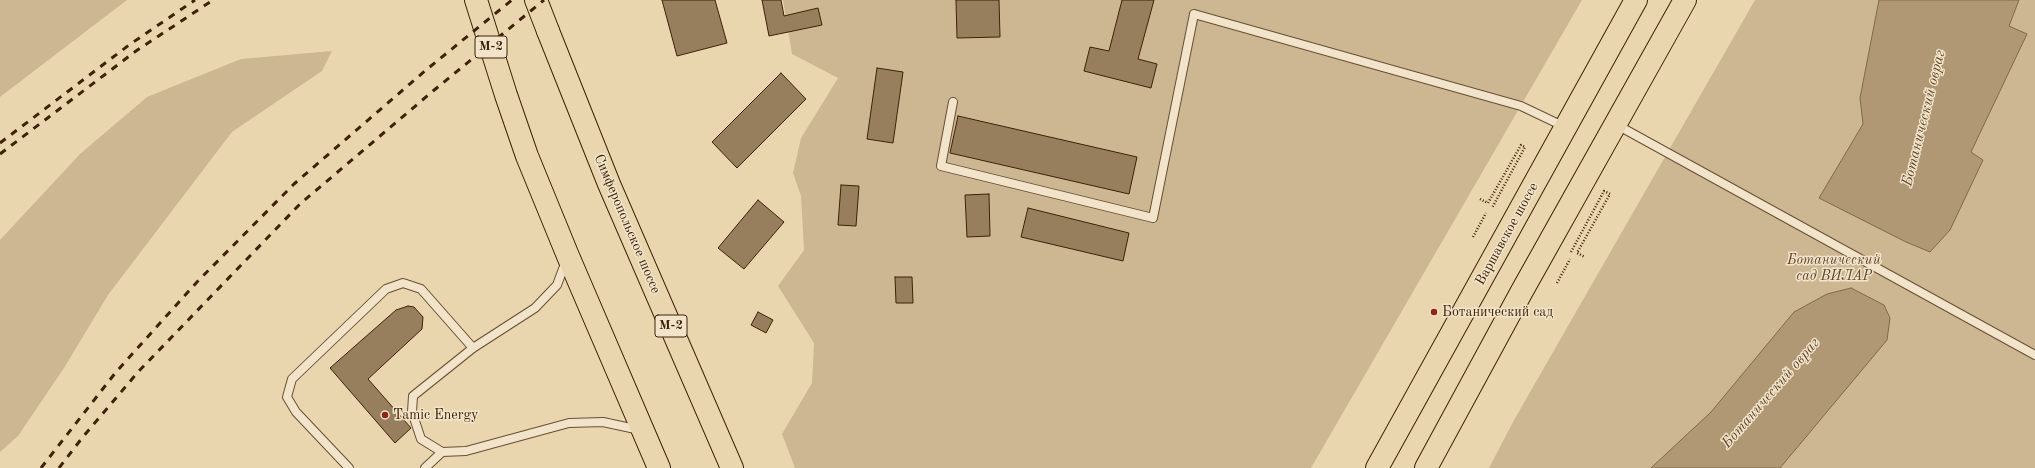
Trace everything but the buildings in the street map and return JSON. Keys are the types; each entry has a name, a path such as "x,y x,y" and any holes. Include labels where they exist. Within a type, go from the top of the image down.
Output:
{"main road":[{"name":"М-2","path":"476,0 510,108 568,256 656,463"},
{"name":"Симферопольское шоссе","path":"536,0 609,184 732,468"},
{"name":"Варшавское шоссе","path":"1377,468 1636,0"},
{"path":"1426,468 1522,290 1685,0"}],"lane":[{"path":"954,102 941,166 1152,218 1194,14 1521,106 1566,128"},
{"path":"1616,125 2035,355"},
{"path":"568,256 557,285 536,308 473,348 412,396 412,412 421,439 442,452 466,451 569,424 603,422 642,431"},
{"path":"349,468 296,412 287,396 292,379 386,289 403,283 421,289 473,348"},
{"path":"425,468 442,452"}],"path":[{"path":"1480,199 1488,204 1521,145 1525,147 1492,208"},
{"path":"1571,252 1604,191 1610,194 1577,253 1585,257"},
{"path":"1473,237 1486,213"},
{"path":"1557,283 1570,259"}],"green space":[{"path":"0,0 127,0 0,97"},
{"path":"783,0 1582,0 1311,468 795,468 782,434 812,383 814,343 778,286 804,250 801,196 793,173 801,138 838,78 792,54"},
{"name":"Ботанический сад ВИЛАР","path":"1755,0 2035,0 2035,468 1489,468 1514,420"},
{"path":"332,51 322,71 232,132 108,295 64,368 18,436 0,452 0,240 80,154 147,97 241,59"}],"water":[{"name":"Ботанический овраг","path":"1879,0 2019,0 2009,26 2027,34 1971,152 1983,160 1950,230 1930,252 1906,242 1819,198 1863,124 1860,98"},
{"name":"Ботанический овраг","path":"1851,288 1884,305 1890,318 1887,340 1780,468 1651,468 1711,412 1794,312 1827,294"}],"railway":[{"path":"0,143 129,45 195,0"},
{"path":"0,154 136,51 213,0"},
{"path":"41,468 116,372 197,282 294,184 426,70 512,0"},
{"path":"59,468 82,438 138,372 300,204 433,91 544,0"}],"place":[{"name":"Ботанический сад","path":"1434,312"},
{"name":"Tamic Energy","path":"385,415"}]}
